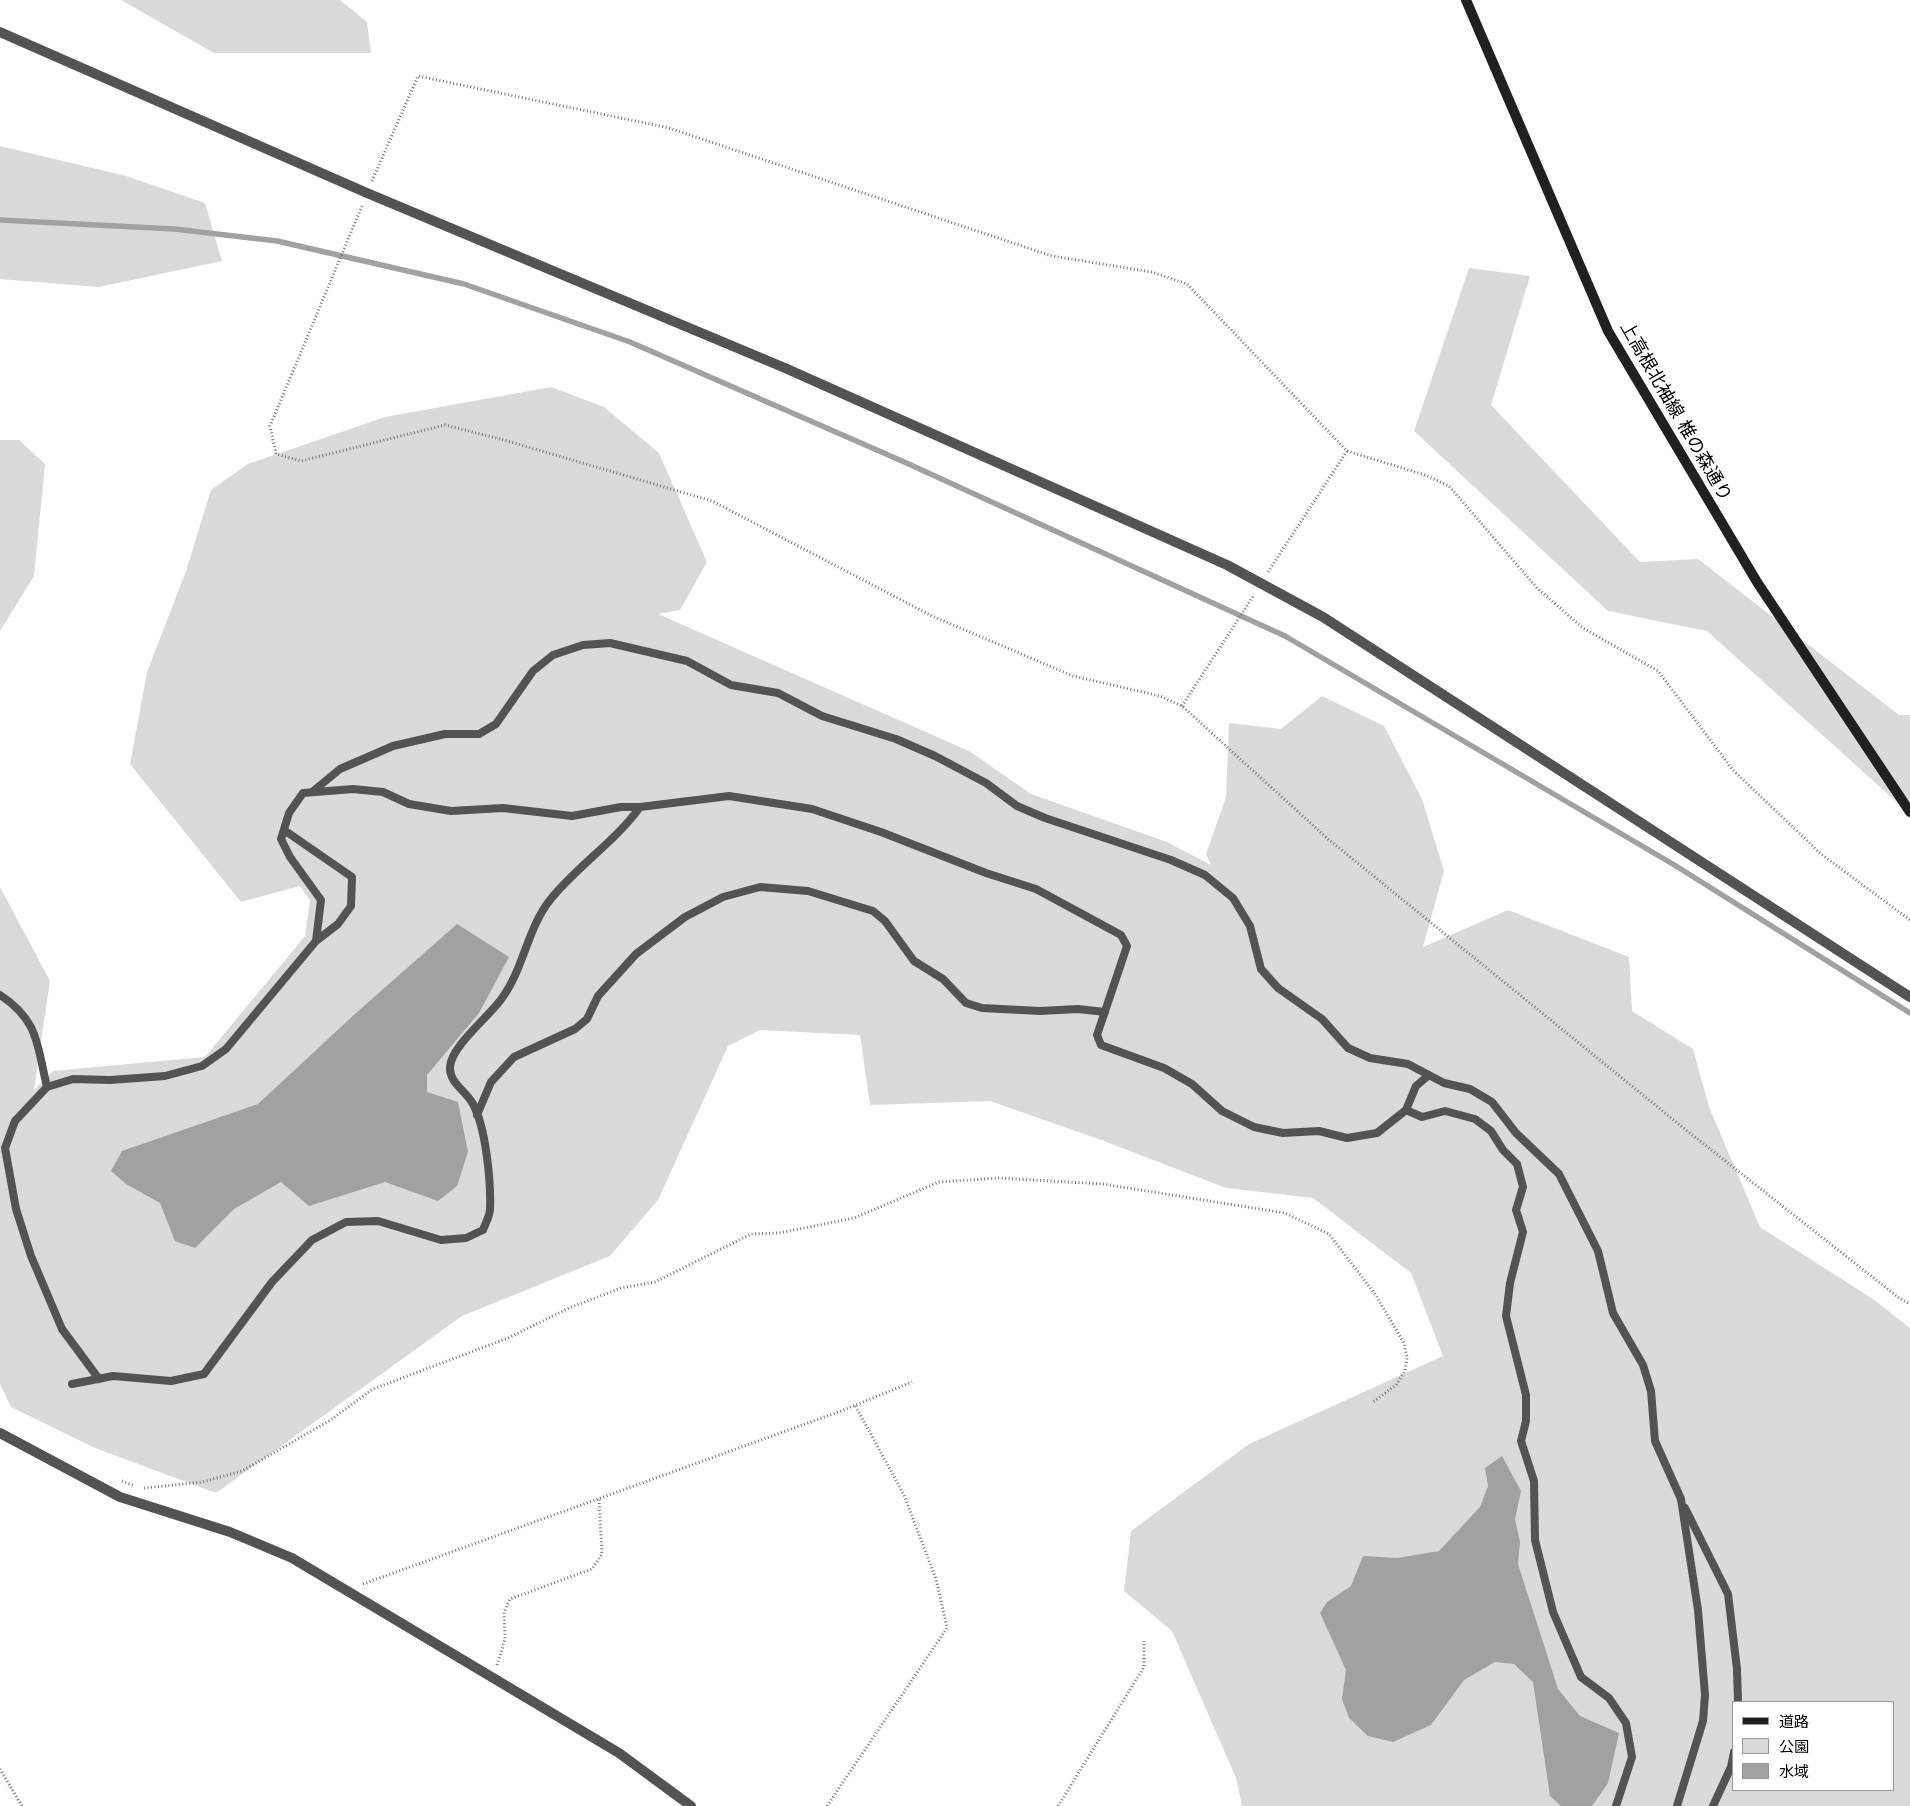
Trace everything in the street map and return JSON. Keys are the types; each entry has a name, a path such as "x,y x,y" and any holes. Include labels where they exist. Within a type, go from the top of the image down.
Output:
{"main road":[{"name":"上高根北袖線 椎の森通り","path":"1466,0 1608,331 1757,582 1910,812"}],"street":[{"path":"0,32 367,193 785,368 1228,565 1324,617 1910,997"},
{"path":"0,1433 120,1496 230,1532 292,1558 619,1752 691,1806"}],"lane":[{"path":"312,792 340,769 393,746 444,734 479,734 496,724 532,671 553,655 583,645 610,643 686,661 730,685 778,693 822,716 896,739 935,756 986,784 1017,806 1045,818 1171,860 1205,875 1234,898 1250,926 1261,968 1278,988 1322,1019 1348,1048 1370,1058 1408,1064 1444,1083 1470,1089 1492,1102 1516,1133 1558,1174 1598,1251 1613,1313 1643,1366 1651,1391 1655,1441 1681,1499 1728,1594 1737,1669 1738,1701"},
{"path":"316,941 321,900 290,857 281,839 289,813 303,793 353,789 383,792 409,804 451,811 503,808 572,816 621,807 640,807 729,796 812,809 882,832 986,874 1036,889 1121,935 1127,946 1097,1035 1101,1045 1164,1068 1192,1084 1222,1111 1254,1126 1283,1133 1319,1131 1347,1138 1377,1133 1406,1110 1416,1086 1429,1075"},
{"path":"72,1384 113,1376 171,1381 204,1374 279,1275 312,1240 346,1222 378,1221 441,1240 466,1238 483,1230 490,1211 485,1140 473,1105 451,1077 449,1065 455,1052 506,992 515,978 533,929 550,900 589,859 627,826 640,807"},
{"path":"99,1379 62,1329 31,1256 16,1209 5,1148 15,1121 47,1087 73,1080 110,1080 165,1076 202,1066 226,1049 316,941 338,924 351,906 352,877 284,830"},
{"path":"476,1115 491,1082 514,1057 574,1029 587,1019 598,996 636,954 684,917 723,897 760,887 808,891 873,912 885,921 914,961 943,979 966,1003 982,1008 1078,1009 1104,1012"},
{"path":"0,995 16,1005 34,1029 47,1087"},
{"path":"1406,1110 1422,1117 1445,1111 1475,1119 1491,1131 1503,1150 1517,1164 1523,1187 1516,1210 1523,1232 1510,1283 1506,1316 1526,1395 1526,1421 1521,1440 1534,1480 1535,1540 1553,1612 1581,1677 1609,1698 1626,1723 1632,1756 1616,1806"},
{"path":"1678,1806 1702,1721 1705,1695 1698,1610 1681,1499"},
{"path":"1712,1806 1732,1762"}],"path":[{"path":"1910,920 1821,854 1733,770 1658,671 1583,628 1537,588 1449,486 1425,475 1347,451 1188,284 1152,272 1052,256 669,128 418,76 270,426 276,454 302,461 445,425 504,440 712,501 950,623 1073,676 1160,696 1182,706 1328,839 1681,1126 1899,1298 1910,1304"},
{"path":"1182,706 1347,451"},
{"path":"121,1480 144,1489 202,1482 242,1471 329,1422 373,1388 508,1338 569,1308 621,1288 655,1282 751,1234 779,1233 854,1218 939,1182 999,1178 1103,1184 1285,1213 1329,1234 1375,1294 1404,1343 1407,1358 1405,1371 1396,1385 1372,1402"},
{"path":"346,1590 855,1405 912,1382"},
{"path":"827,1806 947,1628 936,1579 904,1494 855,1405"},
{"path":"493,1678 505,1639 504,1612 510,1599 592,1569 602,1554 598,1499"},
{"path":"1058,1806 1144,1667 1144,1641"},
{"path":"0,1769 22,1806"}],"green space":[{"path":"121,0 340,0 367,22 371,53 214,53"},
{"path":"0,146 126,176 205,203 222,261 99,287 0,279"},
{"path":"1469,268 1530,276 1491,405 1640,562 1698,559 1899,715 1910,715 1910,814 1707,631 1608,611 1414,431"},
{"path":"551,387 604,407 659,453 707,562 680,610 658,614 969,751 1031,794 1167,842 1211,865 1206,854 1226,797 1229,723 1281,729 1322,696 1384,726 1422,799 1444,871 1423,947 1508,910 1629,957 1632,1011 1693,1049 1709,1107 1760,1227 1873,1299 1910,1328 1910,1806 1242,1806 1236,1778 1172,1631 1124,1591 1131,1531 1249,1444 1443,1356 1411,1273 1313,1198 1226,1188 1104,1141 990,1101 870,1105 860,1035 760,1030 728,1046 658,1200 610,1256 462,1316 216,1493 95,1448 11,1407 0,1384 0,887 50,981 34,1090 53,1071 205,1057 305,936 310,900 300,886 241,902 130,764 147,672 186,571 211,490 248,464 385,417"},
{"path":"0,440 19,440 45,464 34,576 0,631"}],"water":[{"path":"457,924 509,957 479,1013 427,1075 427,1092 458,1102 468,1152 457,1186 438,1201 385,1182 309,1206 281,1182 234,1209 195,1248 175,1241 160,1203 126,1184 111,1171 122,1151 258,1104 356,1013"},
{"path":"1502,1456 1521,1491 1515,1519 1520,1542 1518,1564 1558,1689 1580,1716 1619,1733 1608,1783 1592,1806 1561,1806 1550,1796 1533,1682 1514,1664 1495,1662 1464,1680 1431,1725 1393,1742 1368,1736 1349,1718 1342,1699 1346,1670 1320,1613 1327,1602 1351,1586 1363,1556 1398,1558 1439,1551 1480,1507 1488,1486 1485,1468"}],"waterway":[{"path":"0,220 174,229 277,241 464,284 630,342 902,461 1285,636 1676,866 1910,1013"}]}
